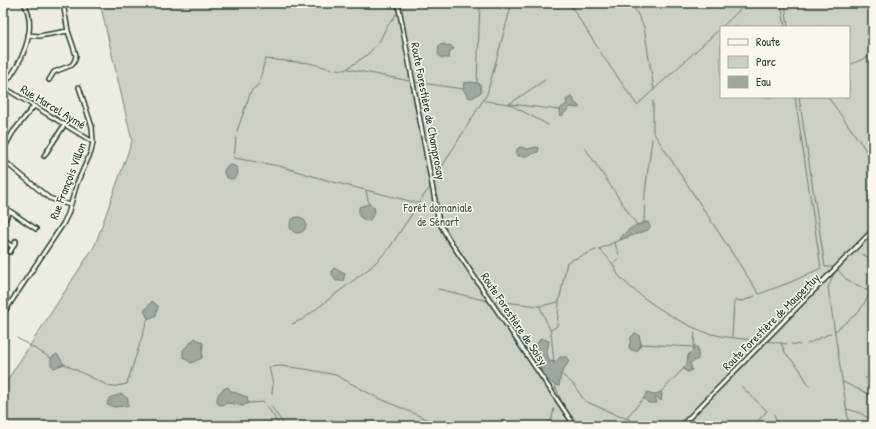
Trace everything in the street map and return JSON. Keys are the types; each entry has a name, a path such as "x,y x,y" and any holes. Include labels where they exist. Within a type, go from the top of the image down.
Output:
{"street":[{"path":"3,87 17,67 23,55 28,35 28,17 24,3"},
{"path":"49,80 54,72 72,65 76,55 68,31 63,3"},
{"name":"Route Forestière de Champrosay","path":"398,3 439,222"},
{"path":"28,35 39,36 68,31"},
{"name":"Rue Marcel Aymé","path":"3,87 93,142"},
{"name":"Rue François Villon","path":"3,314 63,224 76,183 91,152 93,142 92,128 80,87"},
{"path":"3,150 12,132 34,106"},
{"path":"44,156 65,124"},
{"path":"3,160 49,198 70,205"},
{"path":"4,207 36,229"},
{"path":"3,223 10,211"},
{"name":"Route Forestière de Soisy","path":"439,222 448,238 575,426"},
{"name":"Route Forestière de Maupertuy","path":"681,426 873,230"},
{"path":"3,240 13,246"},
{"path":"10,252 16,241"}],"green space":[{"name":"Forêt domaniale de Sénart","path":"100,3 873,3 873,426 3,426 3,387 95,245 132,141"}],"water":[{"path":"445,44 446,46 450,45 454,49 450,51 449,58 441,58 438,54 439,45"},
{"path":"472,82 480,84 481,92 472,98 468,97 463,89 464,83"},
{"path":"572,96 579,108 570,107 562,116 559,115 561,108 567,104 566,100"},
{"path":"520,147 528,149 539,148 538,152 526,156 518,156 516,154 517,149"},
{"path":"231,165 236,167 238,172 236,177 231,179 226,177 224,172 226,167"},
{"path":"369,204 374,207 375,212 370,220 366,221 359,216 359,207"},
{"path":"298,217 305,222 306,225 301,232 298,233 291,228 290,225 295,218"},
{"path":"648,222 650,227 648,230 620,240 631,228"},
{"path":"334,268 345,274 343,281 336,281 332,274 332,270"},
{"path":"152,301 158,306 156,315 150,319 144,311"},
{"path":"635,333 639,335 641,344 638,350 634,351 629,348 631,337"},
{"path":"195,338 203,343 202,358 191,363 183,357 183,350"},
{"path":"541,338 549,341 547,352 549,361 556,362 560,357 567,357 569,361 561,374 559,386 549,381 542,371 537,359 534,348"},
{"path":"694,345 698,348 698,359 690,363 692,370 688,372 684,370 684,367 687,364 688,355 693,351"},
{"path":"57,354 64,364 54,368 51,365 51,358"},
{"path":"228,387 231,391 247,397 248,403 243,406 229,403 219,405 217,402 218,395 223,389"},
{"path":"647,392 652,395 661,392 661,401 655,396 657,403 648,403 644,398"},
{"path":"122,394 128,399 128,406 114,407 107,405 109,398"}],"waterway":[{"path":"435,3 465,5 466,3"},
{"path":"477,83 480,3"},
{"path":"433,181 487,94 512,3"},
{"path":"569,3 598,48"},
{"path":"632,3 644,27 654,90"},
{"path":"723,26 747,3"},
{"path":"777,3 781,7"},
{"path":"781,3 785,26"},
{"path":"785,3 788,26"},
{"path":"336,69 345,70 367,55 379,42 386,28 398,12"},
{"path":"600,52 637,105 720,29"},
{"path":"850,65 873,55"},
{"path":"237,131 251,91 259,84 265,59 309,63 332,69"},
{"path":"348,69 410,81"},
{"path":"545,80 509,104 548,125"},
{"path":"415,82 463,89"},
{"path":"653,101 653,132 759,294 791,282 821,268 795,98"},
{"path":"799,98 825,267 833,267"},
{"path":"829,98 873,160"},
{"path":"485,101 560,110"},
{"path":"236,138 234,158 279,166 333,182 418,203"},
{"path":"644,223 645,192 652,139"},
{"path":"585,148 637,225"},
{"path":"422,198 431,186"},
{"path":"366,191 369,204"},
{"path":"292,324 303,319 371,267 388,250 421,200"},
{"path":"451,238 550,387 556,389"},
{"path":"620,240 599,249 610,261 620,277 651,303 688,325 711,334 762,341"},
{"path":"614,242 619,254"},
{"path":"493,301 540,306 559,302 567,262 596,250"},
{"path":"862,254 873,260"},
{"path":"613,263 619,260"},
{"path":"849,426 828,287 837,269 846,279 872,293"},
{"path":"438,289 488,301"},
{"path":"835,331 859,312 869,295 873,293"},
{"path":"735,300 743,301 755,296"},
{"path":"732,337 734,302"},
{"path":"551,330 557,326 559,303"},
{"path":"540,307 551,332 554,363"},
{"path":"64,364 111,387 127,384 148,318"},
{"path":"694,345 695,333"},
{"path":"807,344 831,333"},
{"path":"17,338 51,358"},
{"path":"766,341 787,344"},
{"path":"781,343 786,354 799,368 809,386"},
{"path":"641,344 693,347"},
{"path":"791,344 800,345"},
{"path":"272,394 273,384 269,367 281,366 336,375 374,396 429,420 436,426"},
{"path":"661,392 684,368"},
{"path":"561,374 573,384 585,401 629,419 638,426"},
{"path":"865,378 873,377"},
{"path":"843,382 873,396"},
{"path":"555,386 563,405 577,426"},
{"path":"741,386 767,411 753,426"},
{"path":"627,417 644,398"},
{"path":"248,403 264,402"},
{"path":"267,406 280,426"},
{"path":"271,406 285,426"},
{"path":"550,426 554,409"},
{"path":"847,409 860,413 873,421"},
{"path":"774,414 778,426"}]}
